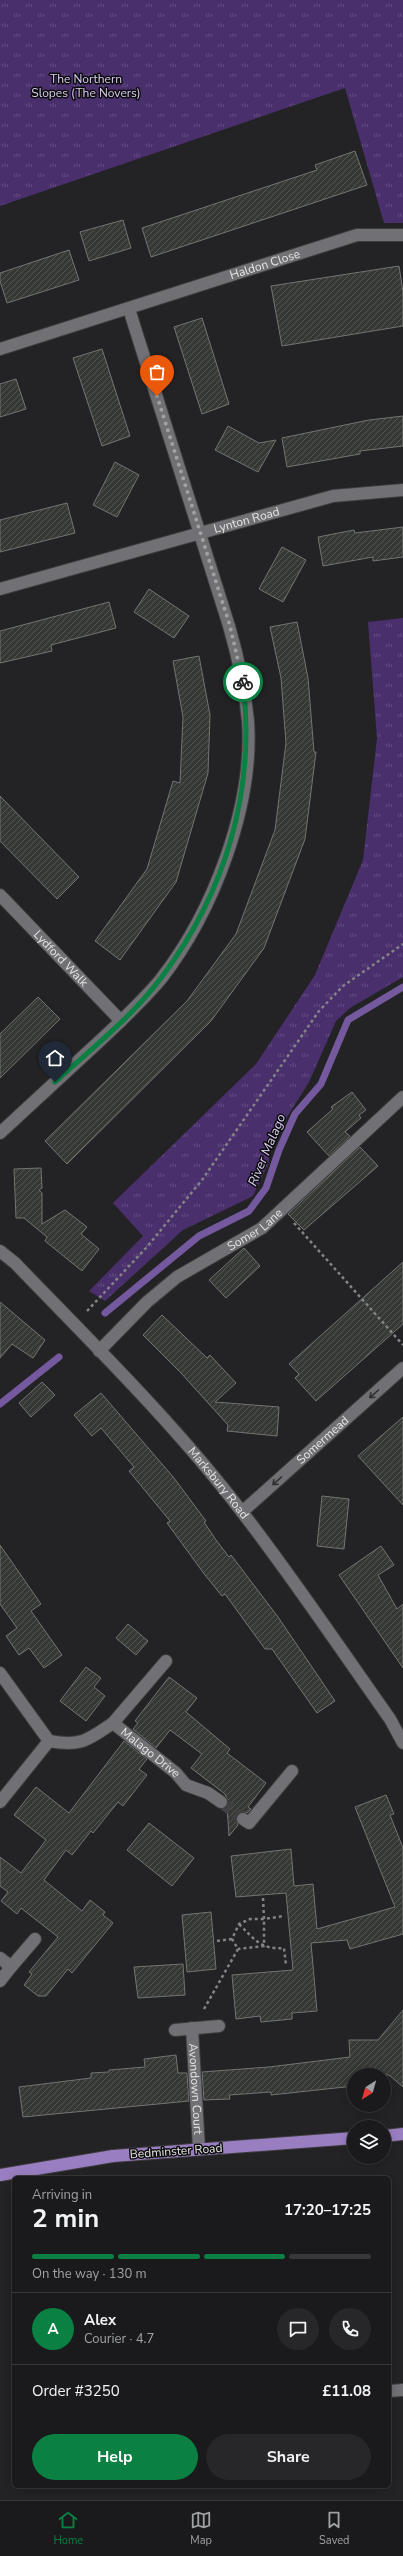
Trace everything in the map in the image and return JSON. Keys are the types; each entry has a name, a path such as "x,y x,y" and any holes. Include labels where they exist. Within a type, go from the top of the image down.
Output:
{"main road":[{"path":"391,2135 403,2134"},
{"name":"Bedminster Road","path":"0,2175 112,2156 347,2138"}],"street":[{"name":"Haldon Close","path":"0,350 357,236 403,235"},
{"path":"0,1133 122,1021 160,979 210,901 227,855 240,807 246,763 248,722 242,672 200,532 129,309"},
{"name":"Lynton Road","path":"0,589 333,496 403,490"},
{"name":"Lydford Walk","path":"0,895 122,1021"},
{"name":"Somer Lane","path":"96,1348 177,1277 262,1228 403,1097"},
{"name":"Marksbury Road","path":"0,1251 15,1263 196,1455 242,1512 390,1719 403,1743"},
{"name":"Somermead","path":"242,1512 403,1368"},
{"name":"Malago Drive","path":"49,1741 65,1744 86,1741 113,1723 166,1661"},
{"path":"0,1673 49,1741 0,1802"},
{"name":"Malago Drive","path":"113,1723 176,1773 186,1785 208,1792 221,1802"},
{"path":"243,1818 249,1823 292,1771"},
{"path":"0,1981 35,1939"},
{"path":"0,1958 11,1967"},
{"name":"Avondown Court","path":"175,2030 219,2026"},
{"name":"Avondown Court","path":"192,2028 199,2149"},
{"path":"391,2391 403,2390"}],"path":[{"path":"75,1326 184,1204 319,1011 343,986 403,944"},
{"path":"282,1210 403,1344"},
{"path":"263,1898 264,1946"},
{"path":"232,1939 239,1924 250,1919 264,1919 284,1916"},
{"path":"239,1924 264,1946 270,1949 284,1948 286,1965"},
{"path":"217,1940 232,1939"},
{"path":"232,1939 238,1950"},
{"path":"238,1950 264,1946"},
{"path":"192,2028 238,1950"}],"green space":[{"name":"The Northern Slopes (The Novers)","path":"0,0 403,0 403,223 384,223 345,88 0,206"},
{"path":"403,618 403,977 350,1008 336,1021 309,1082 272,1141 268,1164 253,1196 183,1230 105,1301 89,1291 143,1236 113,1203 256,1064 315,975 363,860 377,738 368,622"}],"building":[{"path":"355,151 367,185 151,257 142,228 317,170 315,165"},
{"path":"123,220 131,248 89,261 80,232"},
{"path":"69,250 79,280 7,303 0,281 0,273"},
{"path":"399,266 403,292 403,326 282,346 271,286"},
{"path":"202,318 229,404 202,414 174,327"},
{"path":"102,349 130,436 102,446 73,358"},
{"path":"16,379 26,409 0,417 0,384"},
{"path":"403,416 403,446 360,451 360,454 287,467 282,438 369,420"},
{"path":"228,426 259,443 276,440 258,472 215,450"},
{"path":"115,462 139,475 117,517 93,505"},
{"path":"67,503 75,533 0,552 0,520"},
{"path":"403,527 403,557 373,561 373,557 323,566 318,537 354,530 355,533"},
{"path":"282,547 306,560 283,602 259,589"},
{"path":"149,589 189,616 174,638 134,612"},
{"path":"109,602 116,628 51,645 52,651 0,663 0,631"},
{"path":"297,622 308,678 314,752 316,752 305,839 264,948 211,1021 67,1164 45,1141 187,1001 236,934 275,830 286,743 281,678 270,627"},
{"path":"199,656 210,715 208,773 176,882 120,960 95,941 147,869 173,781 180,783 183,717 173,661"},
{"path":"0,796 79,877 57,899 0,841"},
{"path":"38,997 60,1019 0,1078 0,1034"},
{"path":"352,1092 366,1110 359,1115 361,1118 345,1132 350,1136 329,1156 307,1132 333,1109 331,1107"},
{"path":"360,1147 378,1166 304,1230 288,1214"},
{"path":"41,1168 42,1188 39,1190 42,1193 42,1224 65,1210 87,1227 81,1234 99,1249 82,1271 45,1241 47,1237 24,1218 16,1218 14,1169"},
{"path":"244,1248 260,1266 226,1298 209,1280"},
{"path":"403,1262 403,1324 316,1401 295,1378 299,1374 289,1364"},
{"path":"0,1302 45,1340 33,1358 12,1344 0,1358"},
{"path":"162,1315 207,1358 210,1355 236,1383 215,1402 279,1407 277,1436 227,1431 228,1425 181,1373 143,1335"},
{"path":"42,1382 55,1395 31,1417 19,1403"},
{"path":"101,1393 174,1478 206,1521 204,1522 216,1540 229,1557 231,1555 278,1617 335,1701 317,1713 272,1649 265,1649 225,1594 222,1596 205,1575 167,1523 170,1521 129,1471 134,1467 101,1428 92,1436 74,1415"},
{"path":"403,1417 403,1505 358,1456"},
{"path":"322,1496 349,1499 344,1549 317,1546"},
{"path":"0,1545 41,1604 31,1611 62,1655 44,1668 29,1648 19,1655 6,1636 17,1628 0,1604"},
{"path":"381,1546 394,1565 378,1575 397,1609 403,1604 403,1668 339,1575"},
{"path":"128,1624 148,1641 136,1655 116,1638"},
{"path":"86,1667 101,1678 94,1687 105,1696 86,1721 60,1701"},
{"path":"169,1677 197,1698 186,1712 230,1749 227,1753 266,1783 248,1807 251,1809 247,1813 243,1812 237,1815 236,1819 238,1825 229,1836 228,1802 225,1794 191,1768 202,1754 170,1730 156,1748 133,1729 138,1723 135,1721"},
{"path":"124,1741 147,1759 139,1769 147,1775 123,1806 118,1802 93,1833 91,1831 72,1855 66,1850 44,1880 82,1911 90,1900 105,1912 103,1915 113,1923 72,1973 68,1969 46,1996 38,1996 24,1985 32,1974 29,1972 58,1937 21,1908 17,1914 1,1901 8,1892 0,1886 0,1857 21,1873 46,1840 14,1815 36,1787 69,1813"},
{"path":"386,1795 394,1814 390,1815 403,1848 403,1934 350,1949 347,1940 311,1943 317,2011 292,2013 292,2019 261,2022 260,2016 236,2019 232,1975 293,1970 286,1893 236,1897 231,1856 291,1849 294,1886 313,1884 317,1929 395,1907 355,1807"},
{"path":"149,1823 194,1858 172,1886 127,1850"},
{"path":"211,1912 216,1969 187,1972 182,1915"},
{"path":"183,1964 185,1995 138,1998 134,1967"},
{"path":"403,2010 403,2087 391,2077 391,2068 347,2068 347,2087 271,2095 271,2092 229,2095 230,2099 204,2100 202,2072 269,2067 350,2057 349,2040 378,2040"},
{"path":"176,2055 178,2073 187,2073 189,2101 23,2117 19,2087 91,2078 91,2073 109,2072 109,2070 145,2067 144,2059"}],"waterway":[{"name":"River Malago","path":"105,1313 199,1236 249,1211 266,1188 279,1150 295,1114 321,1084 348,1020 403,987"},
{"name":"River Malago","path":"0,1404 59,1357"}],"tunnel":[{"path":"221,1802 243,1819"}],"way so far":[{"path":"157,396 230,626 242,672 243,682"}],"route":[{"path":"55,1082 122,1021 160,979 185,943 210,901 227,855 240,807 246,763 248,722 243,682"}]}
